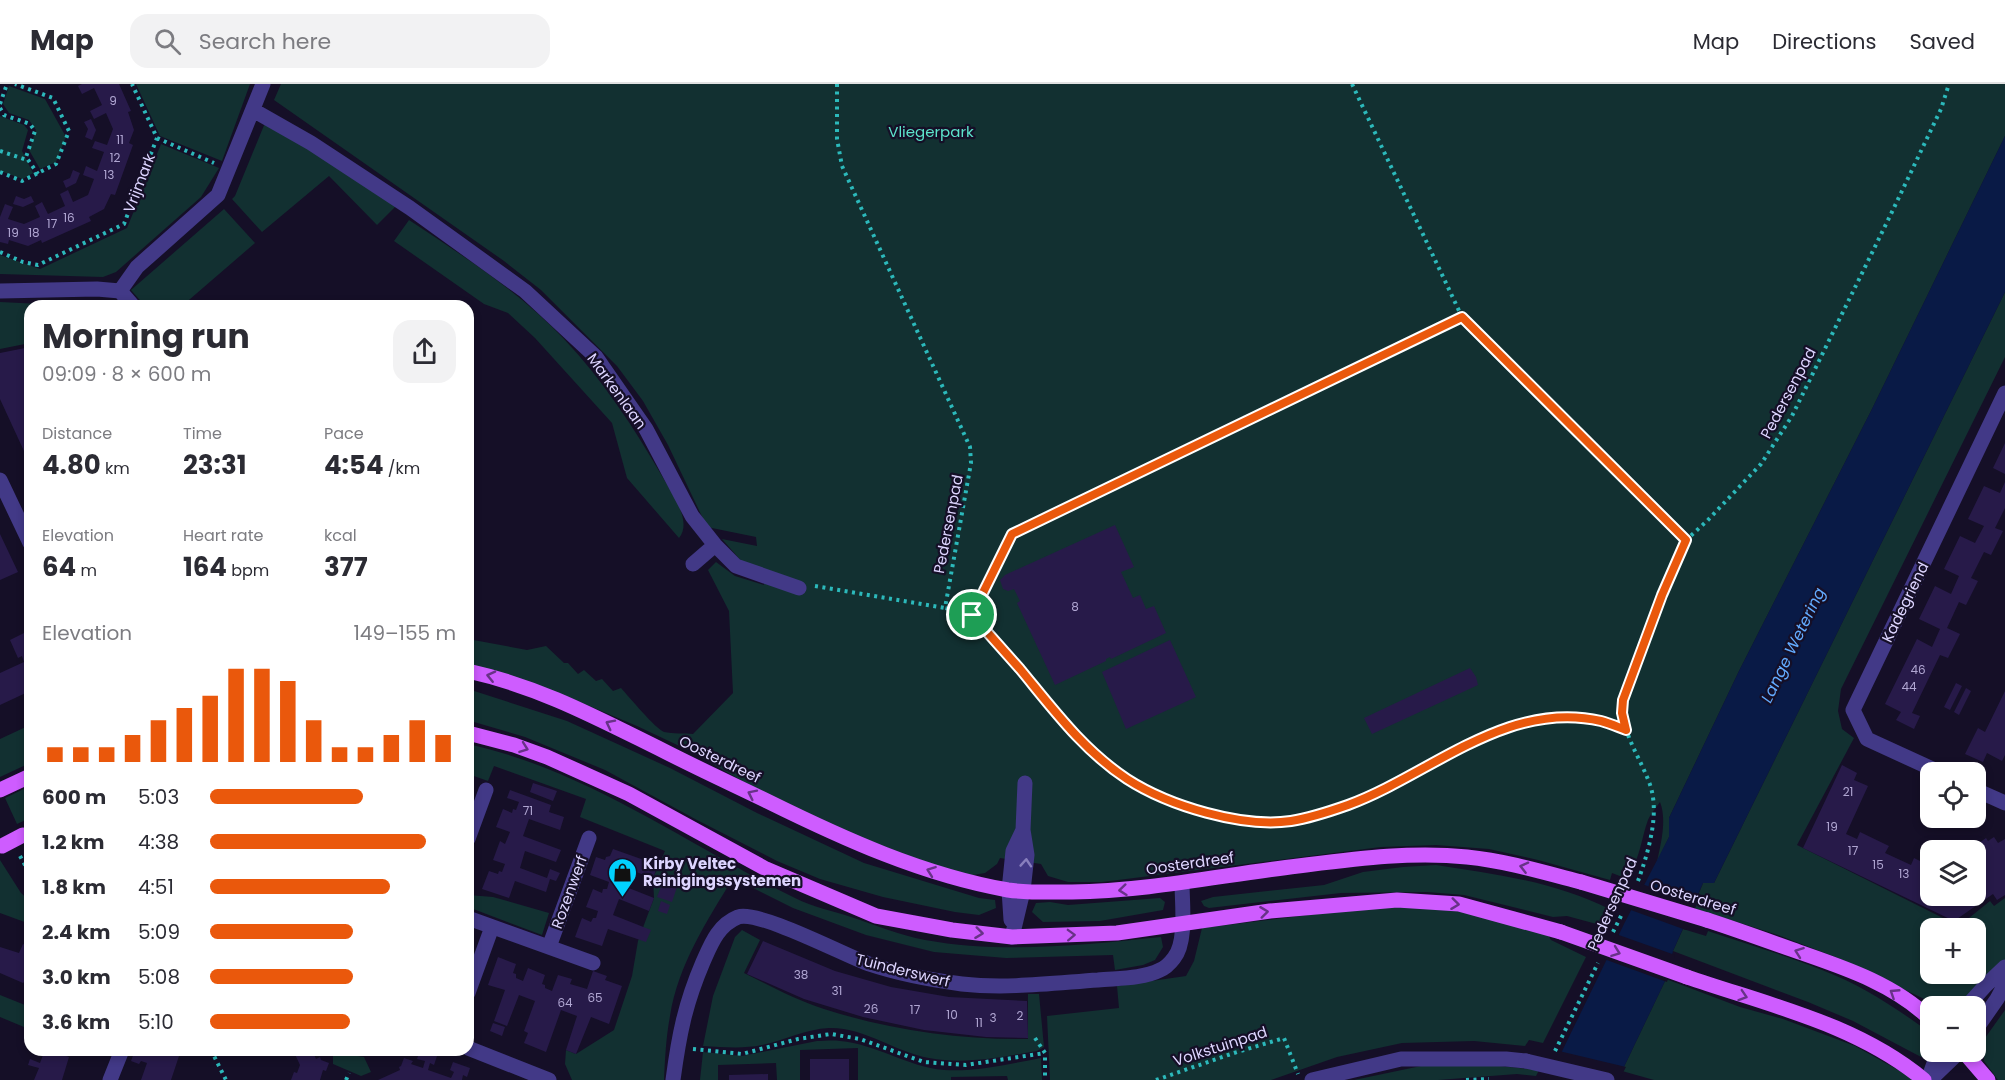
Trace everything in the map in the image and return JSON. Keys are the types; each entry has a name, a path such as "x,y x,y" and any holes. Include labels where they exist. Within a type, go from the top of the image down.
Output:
{"main road":[{"name":"Oosterdreef","path":"474,672 554,697 811,823 941,875 1016,891 1109,892 1297,866 1395,856 1467,857 1508,863 1581,882 1707,920 1854,971 1880,984 1920,1009"},
{"path":"474,734 514,744 629,794 775,874 876,916 952,930 1012,937 1117,933 1270,911 1397,900 1459,904 1561,932 1814,1019 1873,1045 1897,1058 1927,1080"},
{"path":"0,790 24,779"},
{"path":"1,847 24,835"},
{"path":"1973,1062 1988,1080"}],"street":[{"path":"120,291 137,267 218,195 262,84"},
{"name":"Markenlaan","path":"253,110 311,143 380,188 525,291 596,357 646,429 692,516 715,545 736,567 799,588"},
{"path":"0,291 97,289 120,291 128,300"},
{"name":"Kadegriend","path":"1920,763 1867,739 1853,710 2005,393"},
{"path":"0,480 24,530"},
{"path":"693,564 715,545"},
{"path":"1012,937 1016,891 1027,855 1023,830 1025,783"},
{"path":"474,823 486,790"},
{"path":"1986,794 2005,802"},
{"name":"Rozenwerf","path":"549,947 589,838"},
{"name":"Tuinderswerf","path":"673,1080 682,1019 690,992 714,936 727,923 740,916 751,916 772,923 872,965 915,976 963,984 1054,983 1138,977 1161,970 1174,959 1180,950 1182,883"},
{"name":"Rozenwerf","path":"474,920 593,963"},
{"path":"474,976 492,927"},
{"path":"1976,996 2005,967"},
{"path":"1986,1013 2005,984"},
{"path":"474,1050 549,1080"},
{"path":"110,1080 120,1056"},
{"path":"1312,1080 1401,1059 1526,1061 1607,1080"},
{"path":"1927,1080 1934,1062"},
{"path":"1927,1080 1948,1062"}],"path":[{"path":"7,84 0,106 4,115 30,123 35,131 26,157 38,174"},
{"path":"0,172 22,181 56,164 69,131 53,98 15,84"},
{"name":"Vrijmark","path":"0,252 23,262 38,265 124,224 156,138 132,84"},
{"name":"Pedersenpad","path":"837,84 837,139 842,166 970,447 971,463 945,608"},
{"path":"1352,84 1462,317 1686,540"},
{"name":"Pedersenpad","path":"1638,883 1650,846 1654,815 1651,785 1626,730 1622,713 1623,700 1662,595 1686,540 1761,464 1792,416 1941,109 1949,84"},
{"path":"156,138 228,170"},
{"path":"0,151 28,160"},
{"path":"972,615 1012,534 1462,317"},
{"path":"799,588 808,585 945,608 972,615 1071,732 1091,751 1128,779 1147,789 1182,806 1226,818 1292,821 1348,805 1501,729 1534,719 1588,718 1626,730"},
{"name":"Pedersenpad","path":"1612,935 1627,904"},
{"name":"Pedersenpad","path":"1554,1052 1599,962"},
{"path":"678,1047 742,1053 831,1034 860,1039 924,1062 966,1065 1045,1053"},
{"path":"1035,1038 1045,1053 1045,1080"},
{"name":"Volkstuinpad","path":"1156,1080 1284,1038 1300,1080"},
{"path":"214,1056 226,1080"},
{"path":"346,1080 349,1073"}],"green space":[{"path":"136,84 250,84 222,161 160,136"},
{"name":"Vliegerpark","path":"281,84 2005,84 2005,136 1872,409 1739,671 1669,818 1669,837 1657,862 1663,824 1660,802 1648,820 1637,859 1625,878 1612,873 1610,880 1489,849 1436,845 1381,847 1102,882 1068,882 1048,876 1041,864 1000,858 997,864 985,873 967,876 867,842 770,797 690,751 637,726 568,697 474,668 474,640 527,650 546,646 578,674 584,670 596,681 602,679 613,691 621,688 660,730 693,734 733,693 729,611 708,570 716,562 735,576 764,585 763,574 751,572 722,539 757,546 756,537 707,527 668,445 643,401 617,366 541,290 504,261 274,100"},
{"path":"9,86 45,99 66,137 56,162 40,169 29,150 36,130 29,120 9,113 3,104"},
{"path":"0,116 24,125 28,130 22,151 33,173 23,179 0,171"},
{"path":"267,118 397,205 377,225 329,176 262,232 232,199"},
{"path":"161,144 219,168 201,197 116,272 103,277 0,274 0,255 40,269 127,228"},
{"path":"224,209 255,243 189,300 140,300 131,290"},
{"path":"409,220 510,290 547,322 578,355 629,422 675,498 684,523 679,538 627,478 612,423 535,338 508,313 484,304 394,241"},
{"path":"2005,292 2005,357 1841,689 1838,711 1842,729 1854,738 1797,845 1943,918 1920,918 1920,984 1983,984 1972,996 1920,997 1838,958 1778,935 1693,908 1703,883 1714,883"},
{"path":"0,302 24,303 24,344 0,349"},
{"path":"474,691 567,721 670,768 757,813 864,863 979,898 995,900 996,908 979,915 955,912 883,897 820,879 777,861 605,770 525,737 474,722"},
{"path":"24,728 24,766 0,777 0,739"},
{"path":"474,746 512,756 596,790 802,901 925,940 984,947 1043,947 1161,937 1163,947 1155,960 1143,965 1115,970 1113,955 1006,958 934,952 866,935 793,908 733,878 695,944 680,979 669,1024 664,1080 572,1080 565,1064 566,1050 576,1054 614,1030 632,976 638,941 654,898 653,878 665,851 580,817 586,799 494,766 488,781 474,776"},
{"path":"24,789 24,821 17,824 5,798"},
{"path":"0,860 24,896 24,922 0,913"},
{"path":"1436,865 1525,880 1569,892 1611,910 1604,926 1567,916 1553,917 1464,895 1427,892 1341,893 1209,908 1201,901 1213,897 1324,885 1363,872"},
{"path":"474,895 493,897 549,913 542,935 474,909"},
{"path":"1160,898 1165,902 1163,910 1100,921 1043,922 1032,912 1036,903 1050,902 1068,905"},
{"path":"2005,898 2005,961 1986,981 1986,918 1969,918 1990,901 1994,906"},
{"path":"1398,904 1459,909 1548,935 1551,940 1586,957 1543,1043 1529,1040 1525,1046 1474,1041 1402,1043 1337,1057 1271,1080 1050,1080 1047,1016 1119,1008 1117,986 1186,976 1194,961 1202,928"},
{"path":"1683,929 1706,936 1708,931 1822,970 1862,989 1920,1026 1920,1056 1853,1021 1673,951"},
{"path":"742,930 760,940 744,973 814,1005 874,1023 976,1038 1028,1039 1028,994 1039,994 1044,1047 1037,1051 997,1058 943,1060 916,1055 855,1031 829,1028 812,1030 755,1046 703,1046 713,996 735,937"},
{"path":"1666,979 1855,1046 1916,1080 1654,1080 1622,1071"},
{"path":"0,995 24,1005 24,1027 0,1017"},
{"path":"2005,1010 2005,1080 1998,1080 1985,1062 1986,1037"},
{"path":"817,1041 853,1043 918,1065 944,1070 980,1069 1041,1058 1042,1080 1008,1080 1007,1076 951,1077 951,1080 858,1080 858,1048 800,1050 800,1080 777,1080 776,1063 718,1065 718,1080 700,1080 703,1052 742,1056"},
{"path":"333,1056 364,1057 371,1072 361,1076 333,1064"},
{"path":"1421,1066 1500,1066 1539,1070 1536,1076 1517,1074 1438,1080 1354,1080"}],"water":[{"name":"Lange Wetering","path":"2005,136 2005,292 1714,883 1703,883 1673,951 1666,979 1622,1071 1548,1080 1669,837 1669,818 1739,671 1872,409"}],"pier":[{"path":"1642,884 1697,904 1686,930 1628,909"},
{"path":"1616,934 1675,955 1667,982 1604,959"},
{"path":"1559,1051 1626,1067 1619,1080 1545,1080"}],"building":[{"path":"82,84 119,84 131,111 128,112 134,130 129,143 133,145 115,195 111,194 104,209 89,217 91,221 42,243 41,240 28,246 9,240 8,244 0,242 0,217 5,204 13,207 8,219 24,224 40,217 35,206 42,202 48,214 65,206 60,194 68,190 73,202 88,195 94,179 83,175 86,166 97,171 104,152 92,148 95,141 107,145 113,129 106,113 94,119 90,111 102,105 94,88 82,94 78,86"},
{"path":"91,119 96,130 92,140 85,137 88,129 84,122"},
{"path":"73,170 80,173 76,183 66,188 63,181 70,178"},
{"path":"16,196 24,199 31,196 34,202 23,207 13,204"},
{"path":"24,348 24,451 0,399 0,353"},
{"path":"2005,443 2005,474 1993,468"},
{"path":"2005,482 2005,508 1995,528 2003,531 1991,555 1984,552 1971,578 1978,581 1966,605 1959,602 1947,628 1960,634 1948,658 1940,655 1912,713 1920,716 1914,729 1896,720 1901,712 1885,704 1917,639 1932,647 1940,629 1919,619 1935,586 1951,594 1959,576 1944,569 1960,536 1975,543 1984,526 1968,519 1984,486 2000,493"},
{"path":"1115,525 1134,567 1121,572 1133,598 1140,595 1146,609 1154,606 1166,633 1111,659 1110,657 1055,685 1017,603 1020,601 1014,589 1008,591 1003,589 1000,580 1005,575"},
{"path":"0,534 18,572 0,580"},
{"path":"24,633 24,662 22,656 18,658 10,640"},
{"path":"1170,640 1196,697 1126,729 1102,672"},
{"path":"24,662 24,694 0,705 0,673"},
{"path":"1470,668 1478,685 1372,734 1364,718"},
{"path":"1956,683 1962,686 1950,710 1944,707"},
{"path":"1966,688 1971,691 1959,715 1954,712"},
{"path":"2005,691 2005,755 2002,761 1987,753 1983,762 1965,754 1978,728 1985,732"},
{"path":"1842,765 1857,773 1854,780 1868,786 1846,834 1857,839 1860,832 1889,846 1885,853 1911,865 1914,858 1920,861 1920,905 1803,848"},
{"path":"533,783 557,791 553,801 530,792"},
{"path":"510,790 551,805 549,812 564,817 560,830 529,819 523,836 561,850 556,862 525,851 520,868 547,878 550,869 560,873 556,881 550,879 546,892 515,881 509,898 482,889 489,871 498,874 499,871 502,872 505,864 493,860 500,841 505,844 510,832 496,827 503,809 512,813 519,802 507,798"},
{"path":"1994,837 1998,843 2005,839 2005,895 1997,900 1993,894 1986,899 1986,840 1983,840 1986,838 1988,841"},
{"path":"613,849 658,865 653,878 622,867 616,883 654,898 649,911 619,899 613,915 651,930 646,942 608,929 602,946 575,937 582,918 591,922 593,918 596,918 598,911 586,907 593,889 602,893 603,889 607,889 609,882 590,875 596,857 605,860"},
{"path":"663,882 677,887 672,902 657,897"},
{"path":"661,901 670,905 667,914 658,911"},
{"path":"1923,906 1976,906 1958,918 1948,918"},
{"path":"763,941 835,971 891,987 949,997 1027,1001 1028,1038 986,1037 924,1030 863,1017 804,999 747,974"},
{"path":"24,944 23,983 0,973 0,947 19,953"},
{"path":"498,957 516,964 513,973 516,974 516,978 523,981 528,968 545,975 542,984 552,991 558,975 572,979 570,984 587,989 593,971 607,976 605,980 622,986 609,1024 591,1017 576,1054 566,1050 577,1016 561,1010 546,1052 524,1043 528,1033 524,1031 535,1001 519,995 507,1026 494,1021 505,990 488,985"},
{"path":"493,1023 505,1027 502,1036 490,1031"},
{"path":"43,1056 69,1057 62,1080 34,1080 39,1068 28,1065 30,1059 40,1063"},
{"path":"133,1056 179,1056 171,1080 141,1080 147,1063 141,1061 139,1064 131,1061"},
{"path":"296,1056 315,1056 316,1059 320,1057 321,1060 329,1063 326,1071 323,1070 320,1080 291,1080 300,1065"},
{"path":"418,1056 437,1056 434,1065 430,1063 428,1070 451,1078 454,1072 450,1070 453,1062 470,1068 467,1077 463,1075 462,1080 378,1080 400,1070 399,1067 404,1058 413,1061 411,1064 423,1068 425,1061 417,1059"},
{"path":"810,1059 849,1059 849,1080 810,1080"},
{"path":"768,1074 768,1080 729,1080 729,1075"}],"place":[{"name":"Kirby Veltec Reinigingssystemen","path":"622,898"}],"route":[{"path":"1462,317 1686,540 1662,595 1623,700 1622,713 1626,730 1588,718 1534,719 1501,729 1348,805 1292,821 1226,818 1202,812 1182,806 1128,779 1091,751 1071,732 972,615 1012,534 1462,317"}]}
